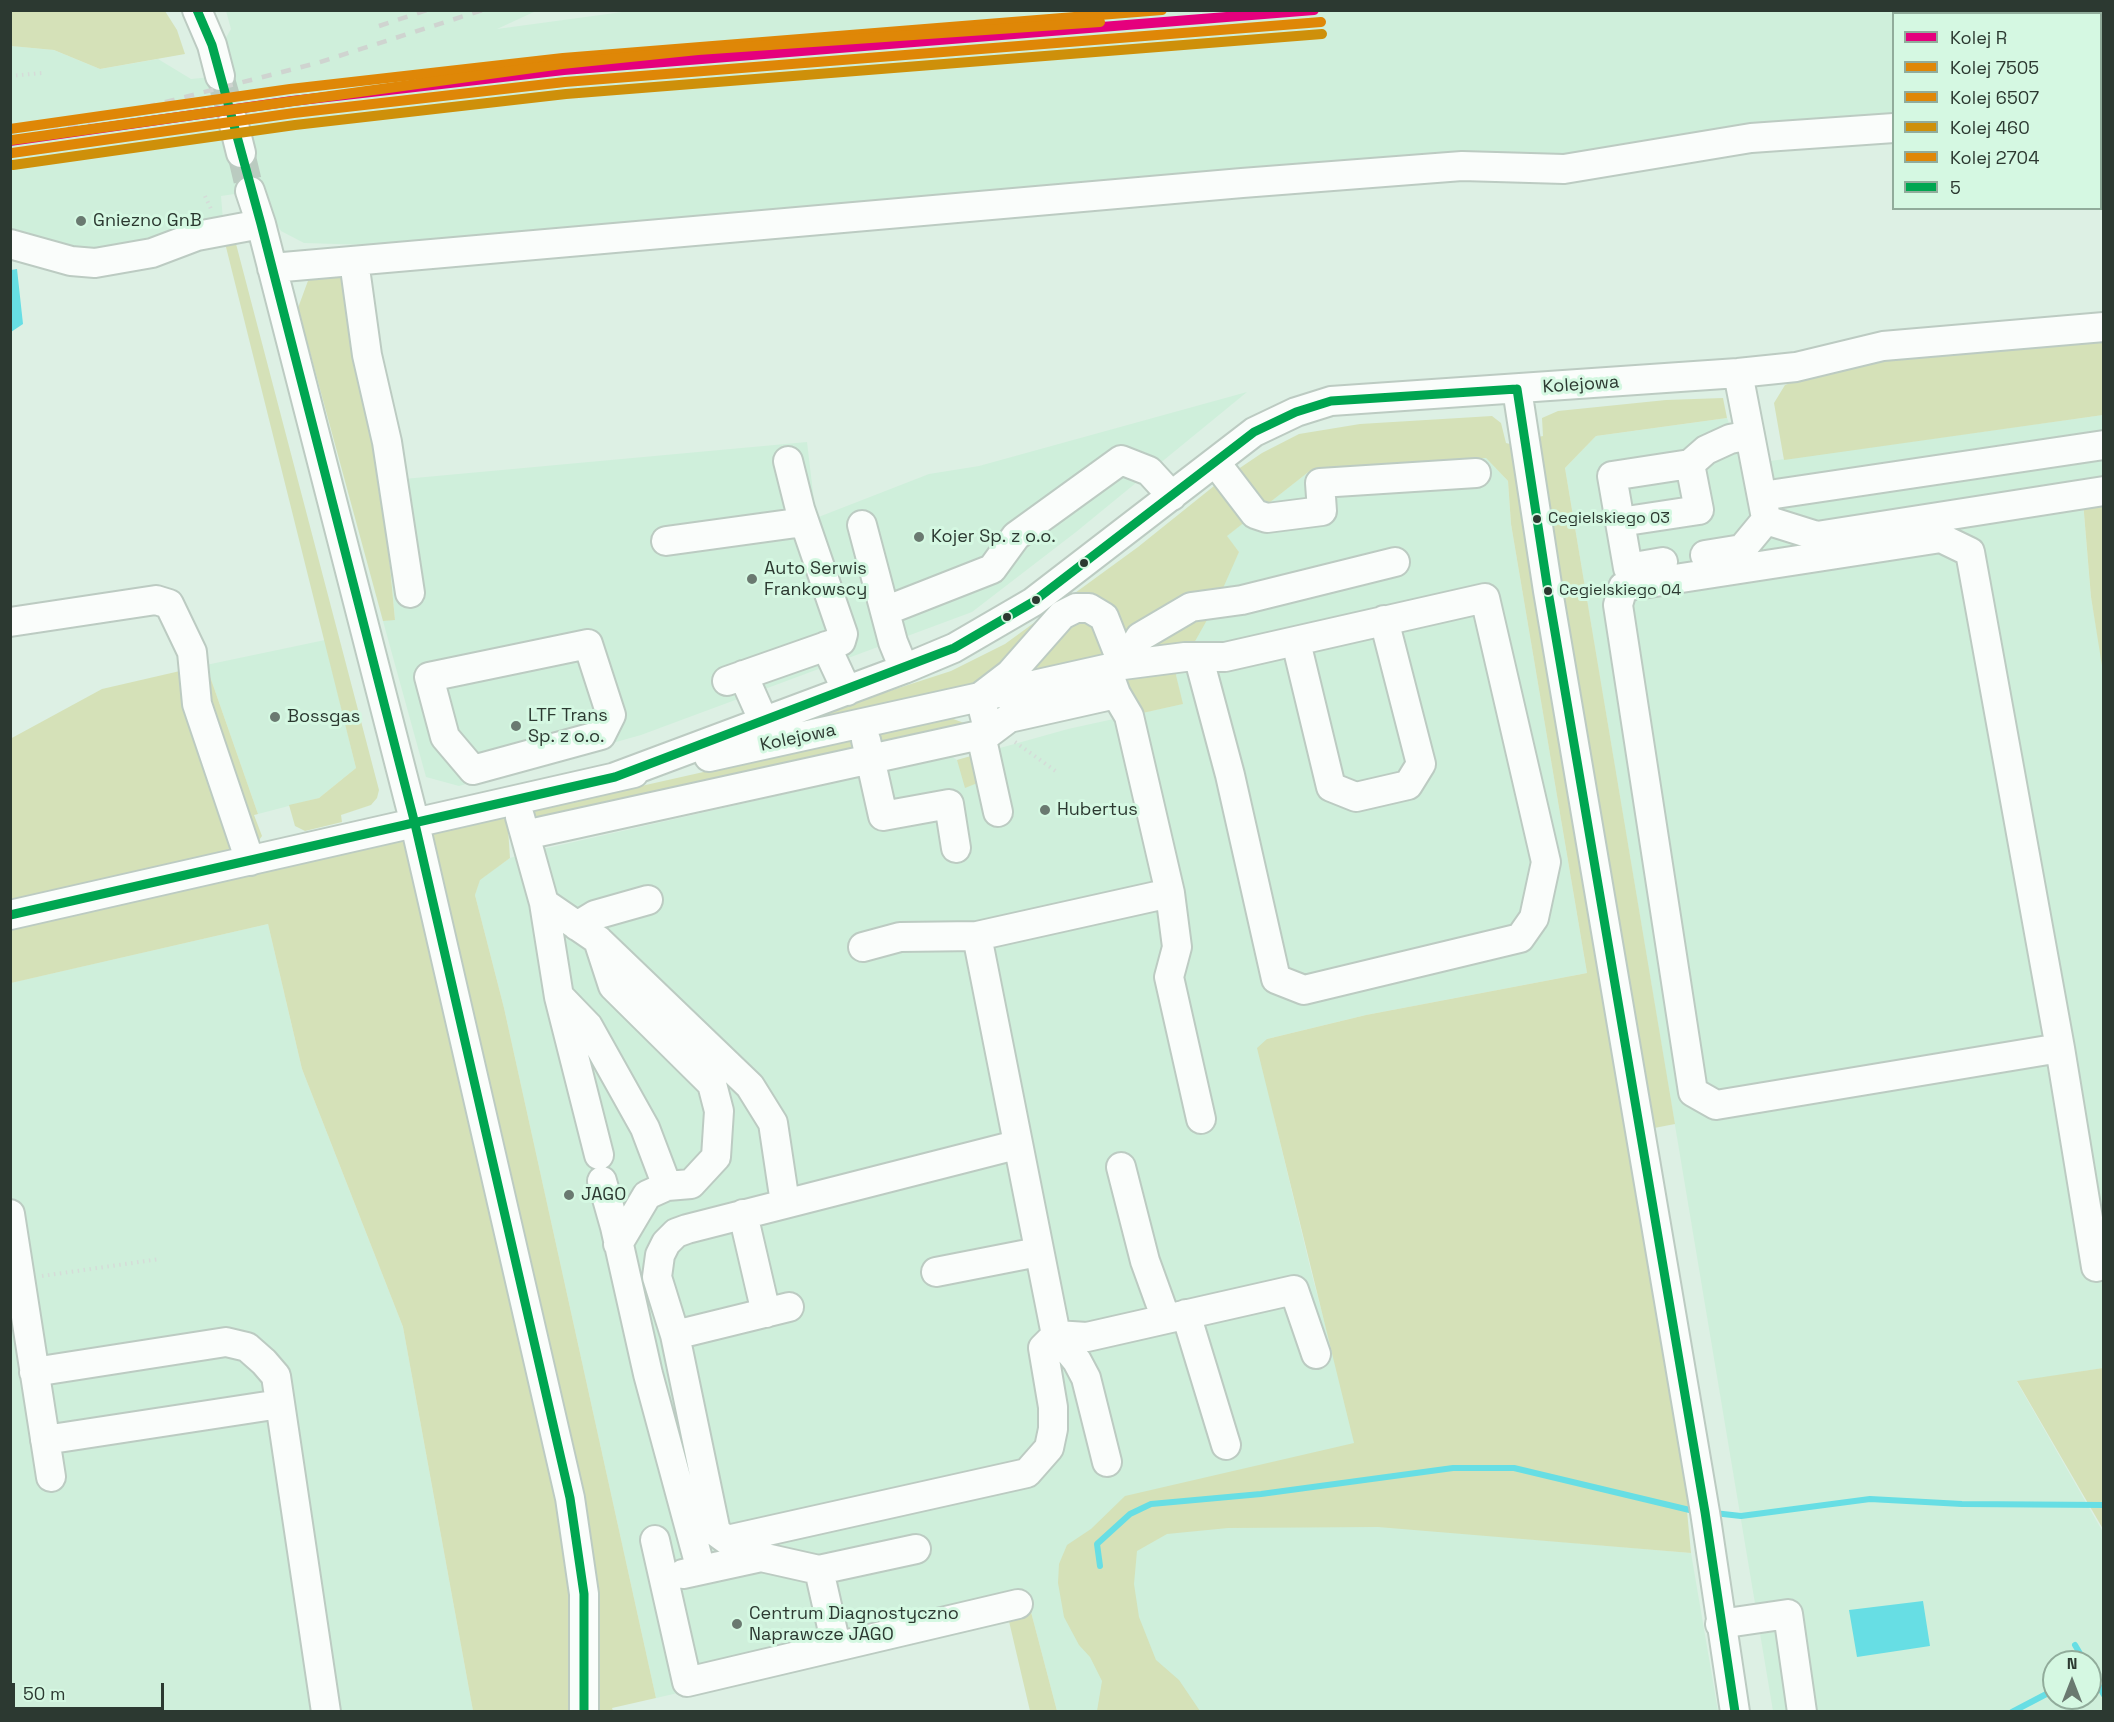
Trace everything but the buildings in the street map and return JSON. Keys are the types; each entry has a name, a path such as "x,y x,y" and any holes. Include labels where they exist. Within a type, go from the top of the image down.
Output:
{"street":[{"path":"197,10 212,45 220,76"},
{"path":"233,120 241,153"},
{"path":"272,268 1288,179 1462,166 1564,169 1751,138 1892,128"},
{"path":"250,191 261,224 415,824 570,1498 584,1594 584,1712"},
{"path":"10,244 71,261 95,263 152,254 197,236 261,224"},
{"path":"354,261 367,355 387,442 410,593"},
{"name":"Kolejowa","path":"615,777 847,691 954,648 1033,602 1254,432 1296,412 1331,401 1738,373 1796,367 1883,346 2103,327"},
{"path":"1738,373 1774,562"},
{"path":"1517,389 1548,591 1705,1512 1735,1712"},
{"path":"1750,435 1730,439 1706,450 1690,464 1612,476 1628,568 1742,549 1764,508"},
{"path":"1764,508 2103,445"},
{"path":"885,612 992,569 1016,536 1121,460 1149,471 1172,496"},
{"path":"764,722 735,678 841,640 843,634 804,522 788,461"},
{"path":"1216,463 1255,514 1267,518 1322,511 1320,483 1476,473"},
{"path":"1620,522 1699,510 1690,464"},
{"path":"1764,508 1817,536 2103,491"},
{"path":"666,541 804,522"},
{"path":"862,525 885,612 904,669"},
{"path":"2060,1048 1716,1105 1693,1092 1618,605 1623,587 1941,538 1970,552 2060,1048 2096,1268"},
{"path":"1115,676 1140,638 1191,607 1242,600 1395,562"},
{"path":"525,835 985,734 1009,718 1115,676 1185,657 1200,659 1225,657 1485,598 1546,862 1534,918 1520,938 1304,990 1276,979 1230,775 1200,659"},
{"path":"10,622 156,600 169,604 192,652 197,704 250,861"},
{"name":"Kolejowa","path":"10,915 615,777 980,697 1115,676 1104,616 1089,608 1076,608 1062,615 1010,674 980,697"},
{"path":"1296,642 1331,787 1356,797 1408,785 1421,764 1384,620"},
{"path":"601,735 473,770 445,737 429,677 588,644 611,715 601,735 615,777"},
{"path":"826,646 847,691"},
{"path":"1115,676 1129,716 1170,893 1178,947 1169,977 1201,1119"},
{"path":"980,697 998,812"},
{"path":"862,724 883,816 949,804 956,848"},
{"path":"702,759 712,794"},
{"path":"516,801 544,903 560,997 648,1374 701,1570"},
{"path":"863,947 900,938 977,936 1170,893"},
{"path":"618,1244 647,1195 668,1186 691,1184 716,1157 719,1111 712,1084 613,986 588,933 595,915 648,900"},
{"path":"544,903 588,933 750,1086 773,1123 785,1203"},
{"path":"977,936 1016,1145 1056,1335 1077,1361 1086,1378 1107,1462"},
{"path":"560,997 588,1026 645,1128 668,1186"},
{"path":"1016,1145 681,1231 666,1242 660,1255 657,1277 675,1335 716,1532 727,1540 1027,1473 1049,1448 1053,1429 1053,1407 1043,1348 1056,1335 1087,1337 1294,1290 1316,1354"},
{"path":"1121,1167 1145,1261 1176,1317 1226,1445"},
{"path":"10,1214 51,1477"},
{"path":"675,1335 777,1310 743,1214"},
{"path":"936,1272 1038,1252"},
{"path":"34,1372 226,1342 247,1347 270,1369 276,1377 326,1712"},
{"path":"45,1440 280,1404"},
{"path":"655,1540 687,1682 1018,1604"},
{"path":"663,1578 761,1557 819,1570 916,1549"},
{"path":"819,1570 836,1646"},
{"path":"1720,1624 1788,1614 1802,1712"}],"path":[{"path":"10,76 42,73"},
{"path":"985,734 1007,737 1057,772"},
{"path":"20,1280 160,1259"}],"shaded area":[{"path":"637,10 2103,11 2103,124 2102,12 1892,12 1892,141 1686,158 370,245 304,243 281,231 270,214 262,190 221,196 225,243 121,270 11,251 11,46 54,50 100,69 158,59 191,79 231,75 224,41 231,29 226,11 536,11 497,29"},
{"path":"10,11 165,11 177,30 185,54 100,69 54,50 11,46"},
{"path":"235,240 379,790 377,798 371,805 341,815 342,822 305,831 295,826 289,805 319,798 356,768 225,243"},
{"path":"346,276 382,481 395,620 383,621 298,308 309,278"},
{"path":"2103,341 2103,415 1784,460 1774,403 1785,385 1830,369 1878,359"},
{"path":"1247,392 1076,532 972,612 641,735 459,786 426,777 383,621 395,619 382,481 807,442 816,518 929,474 979,466"},
{"path":"1723,398 1727,418 1596,436 1565,468 1675,1124 1649,1129 1533,438 1543,436 1542,418 1558,411 1666,400"},
{"path":"2103,415 2103,498 2083,502 2091,597 2104,672 2103,1368 2017,1382 2103,1532 2103,1711 1773,1711 1565,468 1596,436 1727,418 1735,438 1741,465"},
{"path":"1492,416 1501,423 1506,443 1514,445 1696,1512 1687,1511 1691,1553 1378,1527 1228,1528 1167,1534 1137,1551 1134,1584 1139,1617 1156,1660 1179,1680 1200,1711 1097,1711 1102,1681 1090,1657 1079,1645 1064,1617 1058,1583 1059,1564 1067,1545 1091,1529 1125,1496 1354,1443 1257,1048 1267,1039 1366,1015 1587,973 1511,524 1508,481 1486,458 1311,470 1227,536 1239,552 1216,604 1176,675 1183,704 1129,716 1107,669 787,729 791,723 951,671 1005,644 1138,547 1219,482 1262,453 1299,434 1360,424"},
{"path":"1486,458 1508,481 1511,524 1587,973 1366,1015 1267,1039 1274,1117 1311,1271 1378,1526 1691,1553 1718,1711 1057,1711 1031,1612 656,1698 504,1008 475,895 480,879 510,858 530,852 951,756 957,760 1068,729 1182,704 1176,675 1239,552 1226,536 1311,470"},
{"path":"2103,498 2103,672 2091,597 2083,501"},
{"path":"325,640 356,768 319,798 258,814 206,665"},
{"path":"206,665 258,814 254,815 262,836 257,843 11,900 10,739 102,689"},
{"path":"948,717 964,723 966,730 508,828 510,858 480,880 475,895 504,1008 656,1698 612,1708 613,1711 473,1711 403,1327 302,1069 268,924 11,983 10,928"},
{"path":"978,754 985,780 965,788 957,760"},
{"path":"268,924 302,1069 403,1327 473,1711 11,1711 10,983"},
{"path":"2104,1368 2103,1529 2017,1381"},
{"path":"1031,1612 1057,1711 1030,1711 1008,1617"}],"water":[{"path":"17,269 23,324 11,332 11,270"},
{"path":"1923,1601 1930,1646 1857,1657 1849,1610"}],"waterway":[{"path":"1100,1566 1097,1544 1130,1514 1151,1504 1261,1494 1453,1468 1514,1468 1698,1512"},
{"path":"1714,1513 1741,1516 1870,1499 1962,1504 2104,1505"},
{"path":"2075,1645 2078,1650"},
{"path":"2012,1712 2042,1696"}],"tunnel":[{"path":"220,76 233,121"},
{"path":"241,153 250,191"}],"railway":[{"path":"379,26 427,10"},
{"path":"10,142 317,63 483,10"}],"rail line":[{"name":"6507","path":"10,129 290,89 563,58 1162,10"},
{"name":"R","path":"10,141 292,101 564,70 1314,10"},
{"name":"2704","path":"12,140 562,64 698,50 1100,22"},
{"name":"7505","path":"12,153 294,113 565,82 1321,22"},
{"name":"460","path":"13,165 295,125 566,94 1322,34"}],"transit line":[{"name":"5","path":"197,10 212,45 261,224 415,824 570,1498 584,1594 584,1712"},
{"name":"5","path":"1517,389 1548,591 1705,1512 1735,1712"},
{"name":"5","path":"10,915 615,777 954,648 1033,602 1254,432 1296,412 1331,401 1517,389"}],"place":[{"name":"Gniezno GnB","path":"81,221"},
{"name":"Cegielskiego 03","path":"1537,519"},
{"name":"Kojer Sp. z o.o.","path":"919,537"},
{"name":"Auto Serwis Frankowscy","path":"752,579"},
{"name":"Cegielskiego 04","path":"1548,591"},
{"name":"Bossgas","path":"275,717"},
{"name":"LTF Trans Sp. z o.o.","path":"516,726"},
{"name":"Hubertus","path":"1045,810"},
{"name":"JAGO","path":"569,1195"},
{"name":"Centrum Diagnostyczno Naprawcze JAGO","path":"737,1624"}]}
